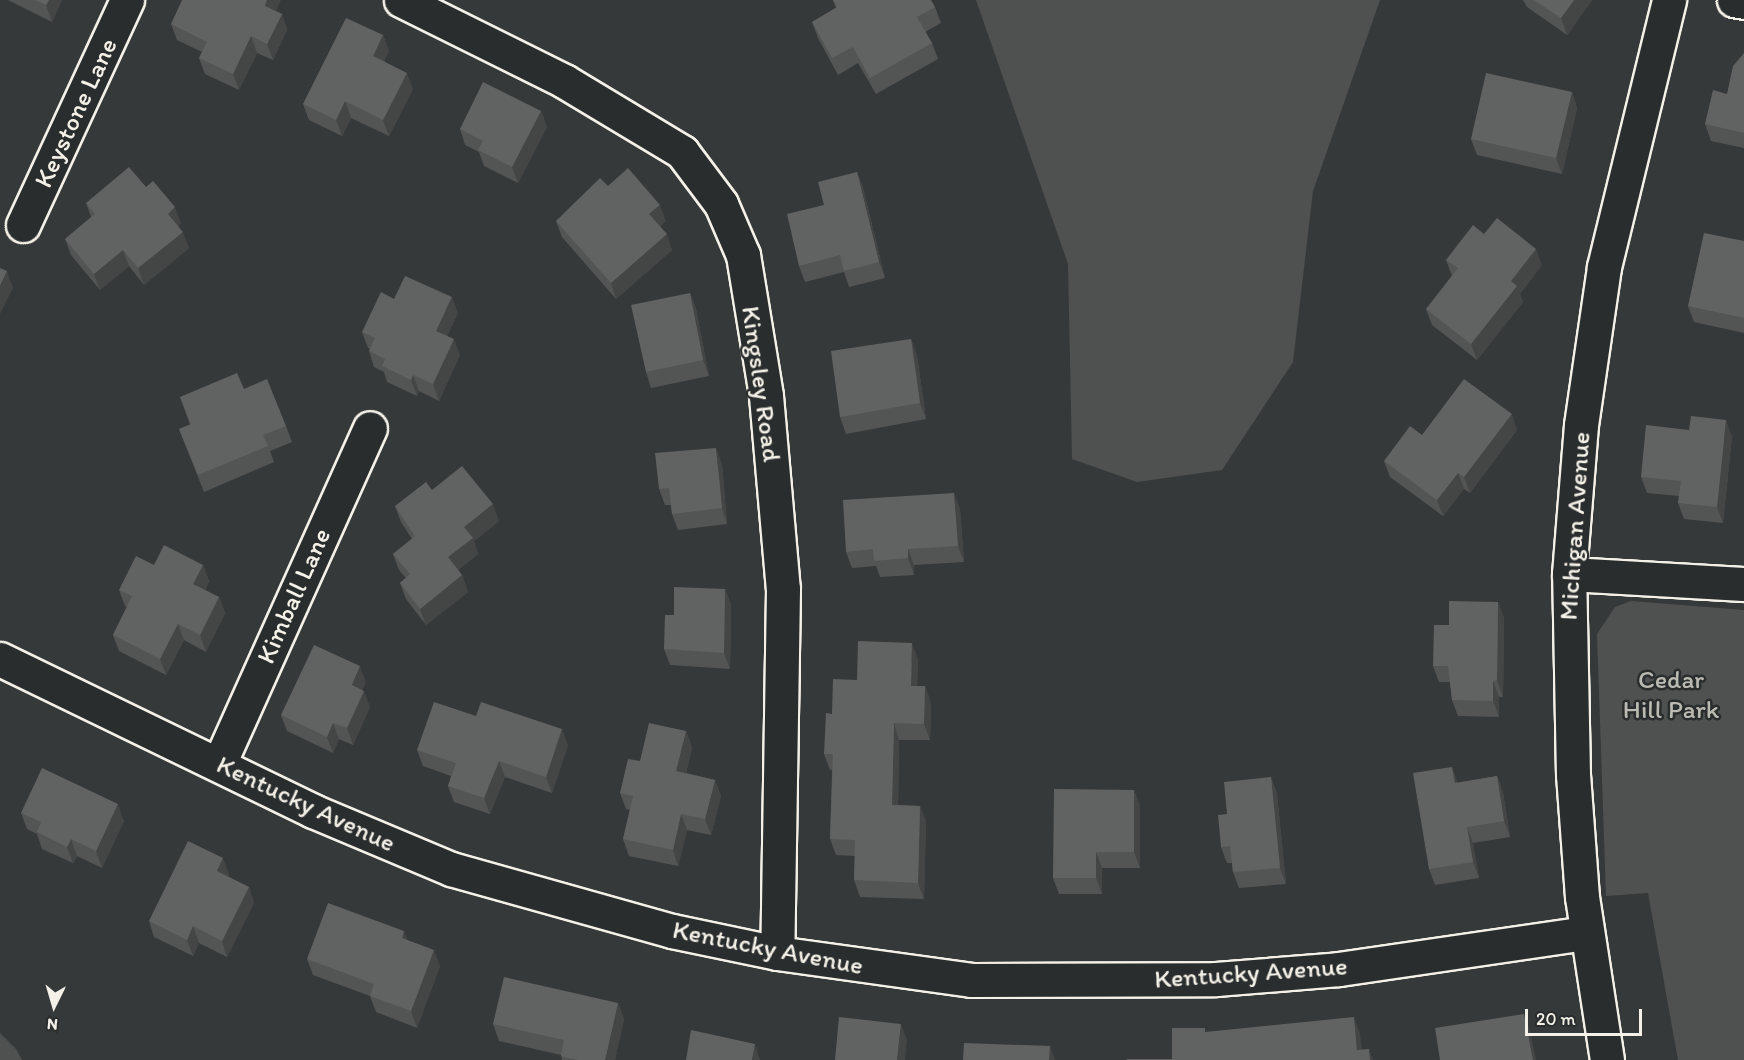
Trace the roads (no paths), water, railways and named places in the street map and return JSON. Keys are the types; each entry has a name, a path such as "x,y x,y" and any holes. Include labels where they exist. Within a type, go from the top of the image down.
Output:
{"street":[{"name":"Keystone Lane","path":"23,225 128,0"},
{"name":"Kingsley Road","path":"401,0 564,81 682,152 721,204 742,255 766,396 783,589 777,953"},
{"name":"Michigan Avenue","path":"1607,1060 1586,933 1573,775 1569,574 1581,425 1604,267 1669,0"},
{"path":"1734,0 1744,2"},
{"name":"Kimball Lane","path":"219,764 370,428"},
{"path":"1569,574 1744,584"},
{"name":"Kentucky Avenue","path":"0,659 313,811 451,869 672,931 777,953 934,977 993,981 1216,979 1339,969 1586,933"}],"park label":[{"name":"Cedar Hill Park","path":"1671,695"}]}
